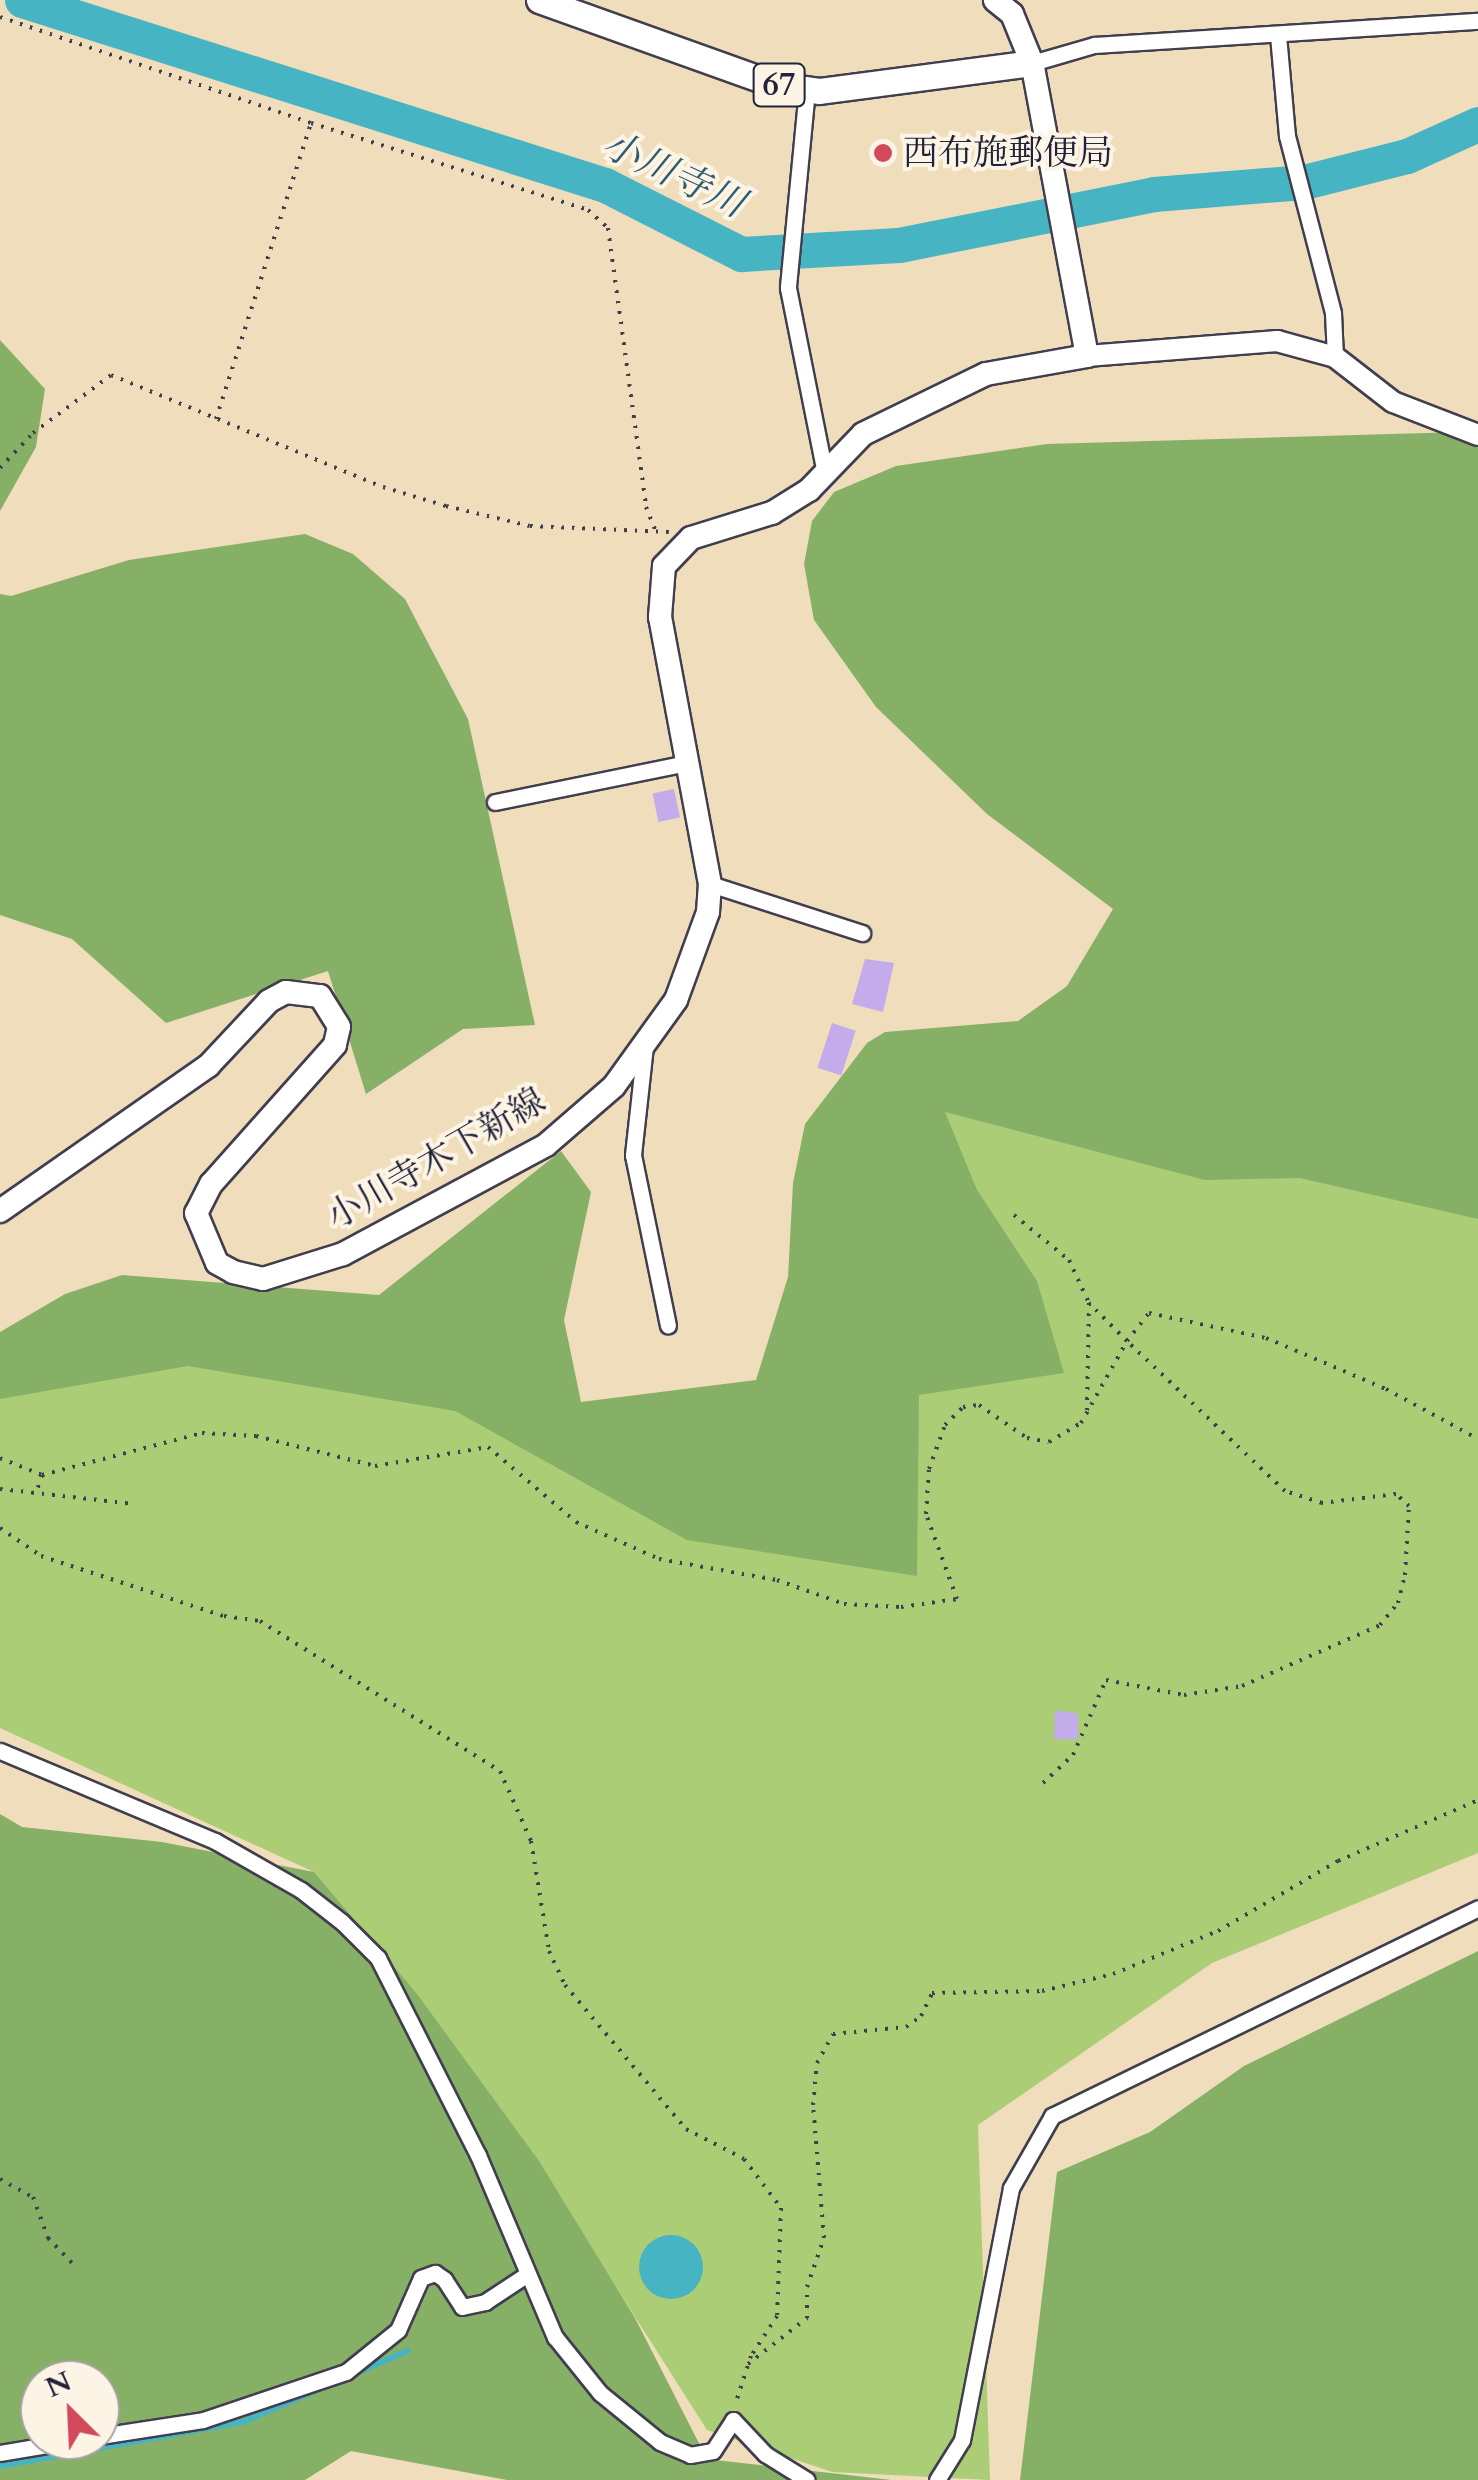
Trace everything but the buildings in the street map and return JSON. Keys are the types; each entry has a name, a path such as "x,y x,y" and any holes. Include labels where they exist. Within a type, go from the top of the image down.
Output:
{"main road":[{"name":"67","path":"539,0 777,85 807,90 856,91 1032,63"},
{"path":"691,538 772,513 809,490 824,468 863,434 986,374 1087,356 1052,192 1032,63 1012,14 995,0"},
{"name":"小川寺木下新線","path":"0,1211 208,1066 269,1001 286,992 320,996 335,1010 334,1044 211,1184 196,1213 217,1263 263,1279 343,1254 546,1145 614,1086 646,1046 695,960 710,884 658,591 664,566 691,538"}],"street":[{"path":"1032,63 1094,45 1478,21"},
{"path":"1278,35 1288,136 1333,313 1335,357"},
{"path":"807,90 795,230 788,265 824,468"},
{"path":"1087,356 1277,342 1335,357 1393,402 1478,434"},
{"path":"494,802 686,763"},
{"path":"710,884 862,933"},
{"path":"646,1046 633,1156 668,1326"},
{"path":"0,1751 215,1842 301,1890 366,1946 478,2155 555,2337 600,2393 660,2442 690,2455 713,2451 734,2420 766,2454 807,2480"},
{"path":"937,2480 962,2440 1011,2188 1052,2116 1478,1908"},
{"path":"120,2433 203,2420 346,2372 398,2330 421,2278 435,2273 444,2279 462,2306 485,2302 526,2275"}],"path":[{"path":"0,17 311,124 588,210 608,228 646,507 655,529"},
{"path":"216,418 311,124"},
{"path":"0,468 33,432 111,375 383,487 446,506 530,526 655,529 691,538"},
{"path":"1014,1215 1061,1251 1089,1303 1285,1490 1322,1503 1396,1494 1409,1506 1405,1575 1398,1603 1380,1625 1242,1686 1184,1695 1106,1680 1073,1755 1043,1783"},
{"path":"1086,1412 1089,1303"},
{"path":"0,1458 42,1474 202,1433 256,1436 374,1466 488,1447 576,1522 659,1558 777,1580 844,1604 901,1607 956,1599 932,1540 926,1487 936,1442 963,1407 979,1405 1027,1438 1050,1442 1081,1423 1127,1341 1149,1312 1266,1338 1386,1390 1478,1439"},
{"path":"36,1494 42,1474"},
{"path":"0,1490 134,1504"},
{"path":"0,1528 40,1556 224,1616 260,1621 500,1771 531,1841 550,1950 566,1984 686,2129 744,2160 781,2208 777,2316 748,2364 734,2420"},
{"path":"748,2364 807,2318 807,2287 824,2238 816,2076 833,2034 906,2026 921,2016 932,1992 1042,1990 1113,1974 1218,1931 1297,1880 1478,1800"},
{"path":"0,2179 32,2197 48,2238 75,2266"}],"green space":[{"path":"0,340 45,389 36,447 0,511"},
{"path":"1478,434 1478,1219 1300,1178 1205,1180 945,1112 977,1190 1037,1281 1064,1373 919,1395 917,1576 687,1540 455,1411 188,1366 0,1399 0,1332 65,1294 122,1275 379,1295 561,1151 591,1192 564,1320 581,1402 756,1380 788,1277 793,1183 805,1124 867,1043 885,1032 1018,1021 1067,986 1113,909 987,814 876,707 814,620 804,564 812,521 834,492 896,466 1047,444"},
{"path":"305,534 353,554 405,599 468,719 535,1025 463,1029 366,1094 328,971 166,1023 72,939 0,915 0,594 11,596 129,560"},
{"path":"906,1082 1478,1151 1478,1853 1212,1963 978,2125 990,2480 832,2472 707,2430 609,2276 314,1872 0,1728 0,1393 240,1336 882,1526"},
{"path":"0,1814 22,1827 162,1842 314,1872 417,1994 539,2161 635,2318 707,2459 892,2480 507,2480 351,2451 305,2480 0,2480"},
{"path":"1478,1951 1478,2480 1020,2480 1057,2172 1150,2132 1244,2066"}],"water":[{"path":"671,2235 693,2245 703,2267 693,2289 671,2299 649,2289 639,2267 649,2245"}],"waterway":[{"name":"小川寺川","path":"22,0 605,185 741,254 899,245 1154,194 1304,182 1407,156 1478,124"},
{"path":"0,2466 243,2422 407,2351"}],"place":[{"name":"西布施郵便局","path":"883,153"}]}
